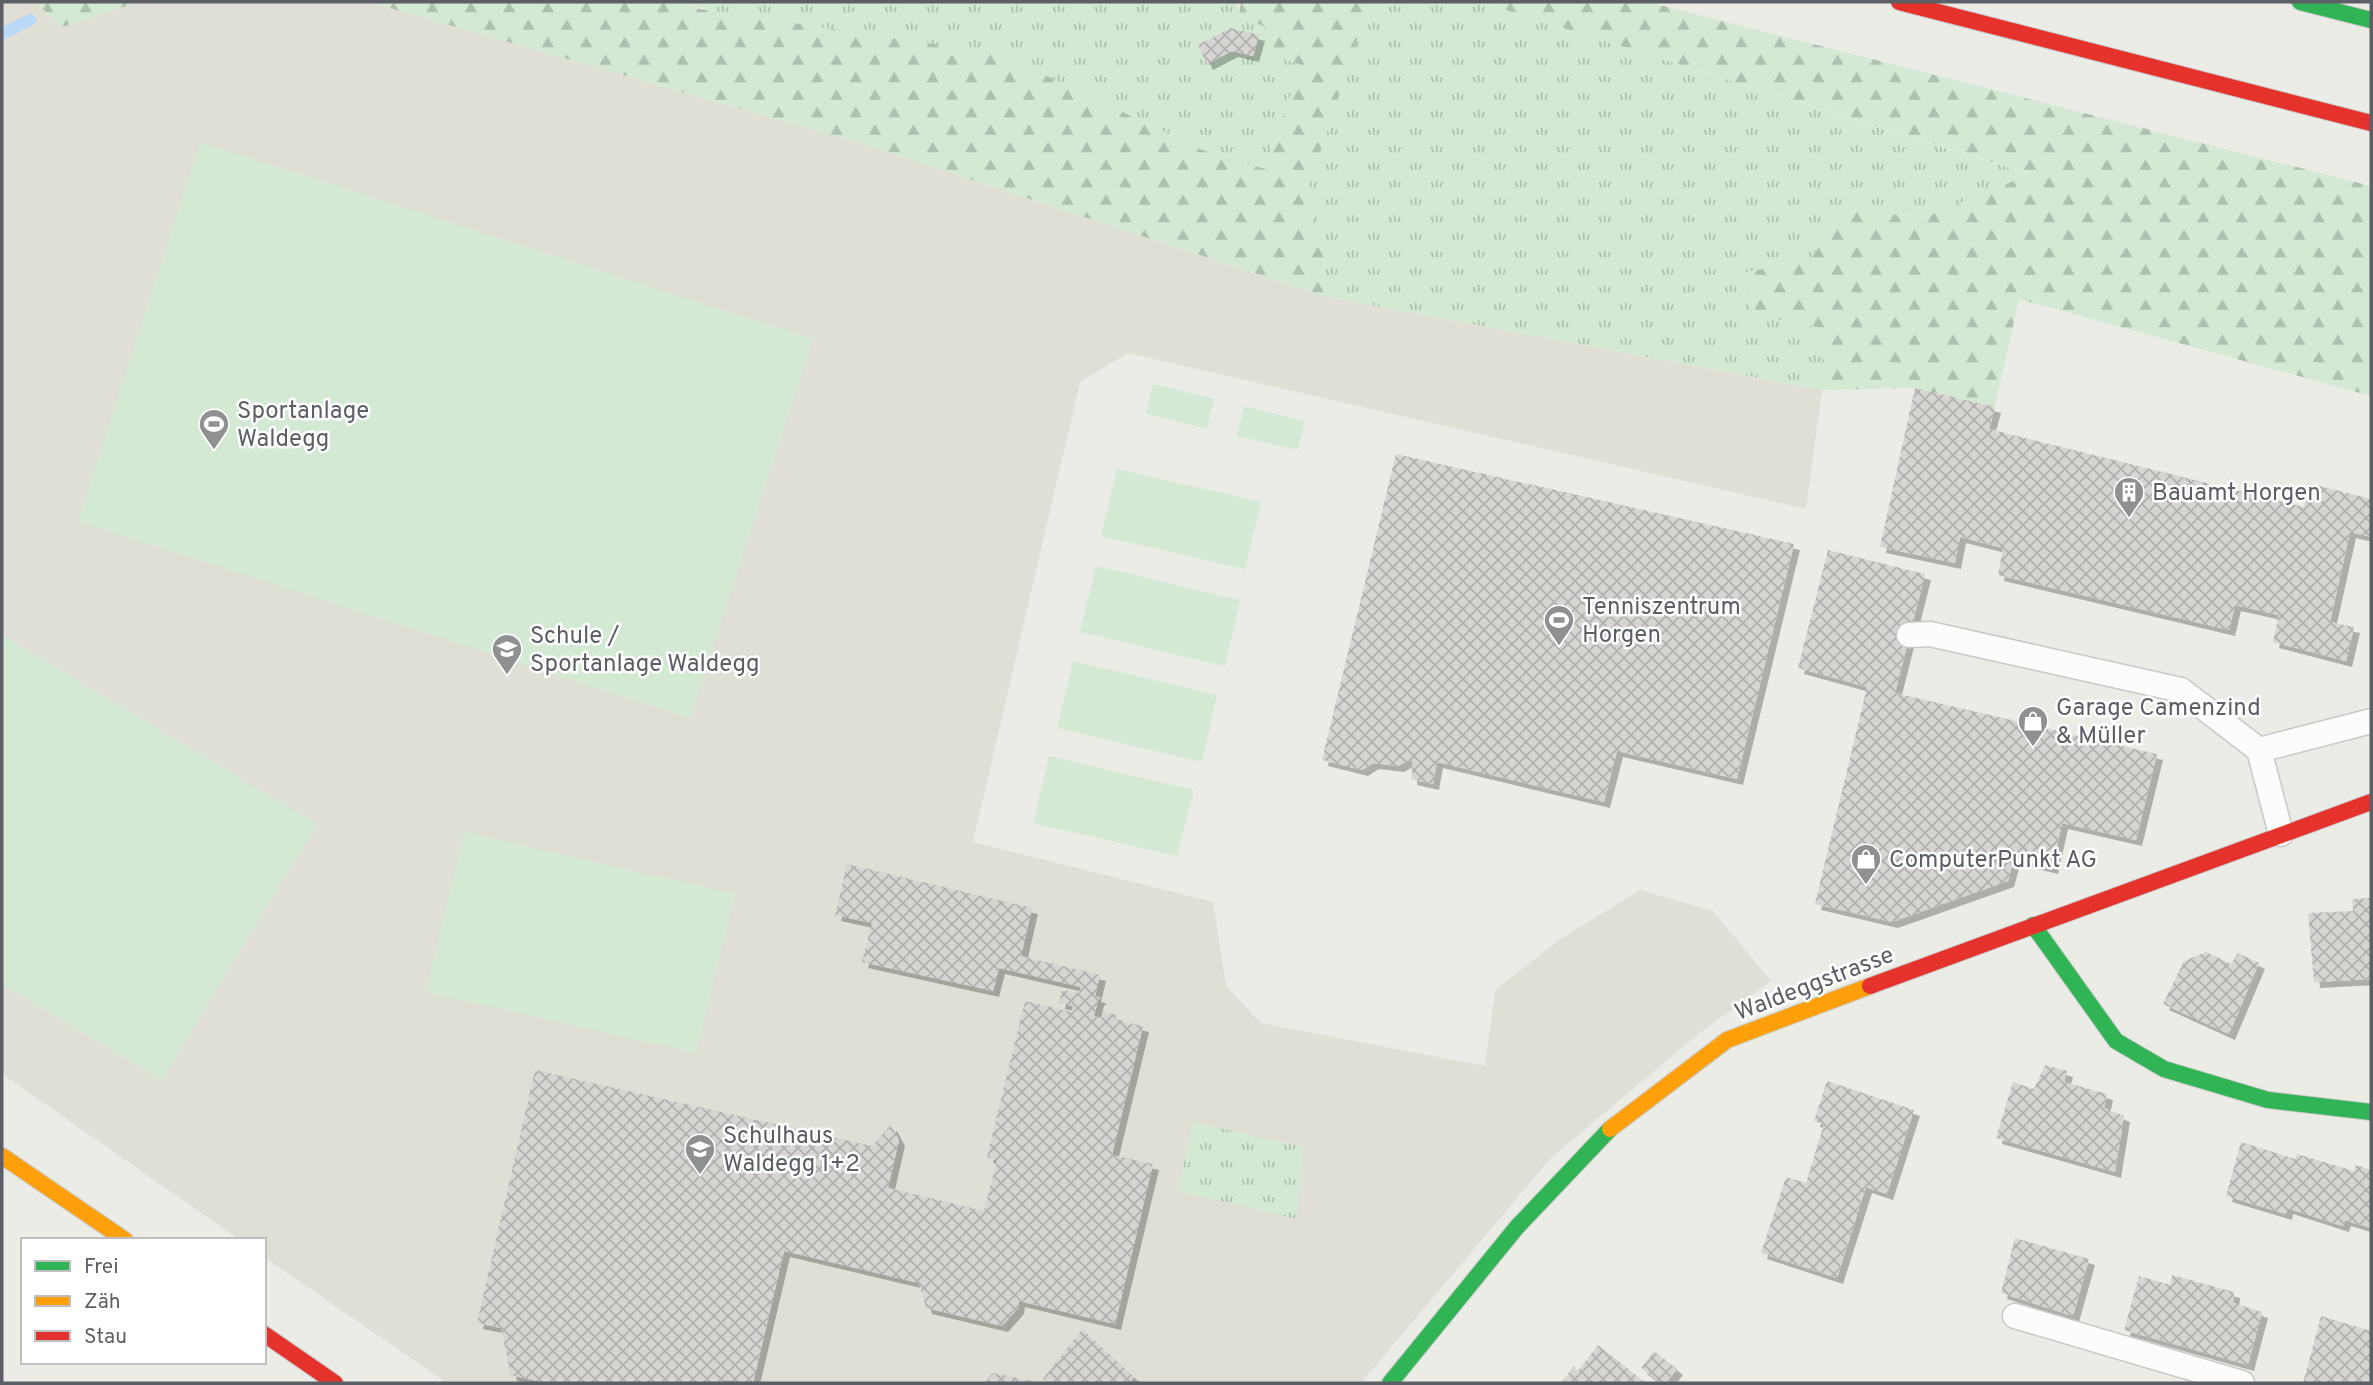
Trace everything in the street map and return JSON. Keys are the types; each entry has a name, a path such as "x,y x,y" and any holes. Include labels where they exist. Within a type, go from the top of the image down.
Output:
{"main road":[{"path":"1899,2 2371,124"},
{"path":"2300,2 2371,20"},
{"name":"Waldeggstrasse","path":"1396,1381 1517,1227 1612,1127 1727,1040 2371,802"},
{"path":"2033,925 2116,1041 2164,1069 2268,1100 2371,1112"},
{"path":"2,1156 122,1238"},
{"path":"266,1335 335,1383"}],"lane":[{"path":"1909,635 1930,635 2181,690 2259,750 2281,834"},
{"path":"2259,750 2371,721"},
{"path":"2015,1316 2242,1383"}],"shaded area":[{"name":"Schule / Sportanlage Waldegg","path":"2,2 35,2 62,27 139,2 369,2 860,143 1324,296 1822,390 1806,509 1128,353 1080,382 973,842 1213,902 1226,986 1261,1023 1485,1066 1495,990 1559,940 1640,890 1713,911 1771,981 1697,1035 1550,1159 1361,1383 447,1383 266,1258 266,1238 237,1238 2,1074"}],"green space":[{"path":"35,2 139,2 62,27"},
{"path":"369,2 680,2 700,9 1001,54 1202,150 1265,169 1301,65 1259,50 1265,27 1239,15 1241,2 1370,2 1308,189 1315,242 1327,256 1324,296 860,143"},
{"path":"680,2 1238,2 1239,15 1265,27 1301,65 1265,169"},
{"path":"1370,2 1480,2 2032,175 1925,217 1846,211 1810,259 1744,273 1751,314 1822,328 1822,390 1324,296 1327,257 1315,242 1308,189"},
{"path":"1480,2 1648,2 2371,186 2371,396 2019,299 1995,407 1915,388 1822,390 1822,328 1751,314 1743,273 1810,259 1846,211 1925,217 2031,174"},
{"path":"200,142 813,339 690,718 78,521"},
{"path":"1153,384 1214,399 1207,429 1146,414"},
{"path":"1244,406 1305,421 1298,450 1237,436"},
{"path":"1117,469 1261,502 1245,569 1101,536"},
{"path":"1096,566 1240,600 1225,666 1080,632"},
{"path":"2,635 317,824 162,1080 2,984"},
{"path":"1073,661 1217,695 1202,762 1057,728"},
{"path":"1049,756 1194,790 1177,856 1033,823"},
{"path":"464,832 735,894 696,1053 426,992"},
{"path":"1193,1122 1303,1147 1297,1219 1178,1191"}],"building":[{"path":"1231,28 1259,35 1253,56 1232,51 1207,64 1198,45"},
{"name":"Bauamt Horgen","path":"1915,388 1995,407 1989,429 2304,507 2308,483 2371,499 2371,537 2350,532 2330,622 2354,627 2346,661 2273,642 2279,615 2235,605 2229,630 1998,575 2003,548 1960,537 1955,563 1880,547"},
{"name":"Tenniszentrum Horgen","path":"1396,454 1794,544 1737,779 1617,751 1604,802 1437,762 1433,784 1411,779 1413,761 1409,760 1398,766 1373,763 1362,770 1322,760"},
{"path":"1828,550 1925,574 1895,693 2157,754 2136,840 2062,823 2052,868 2014,859 2008,881 1892,922 1815,904 1867,687 1798,668"},
{"name":"Schulhaus Waldegg 1+2","path":"847,864 1032,908 1021,956 1100,975 1095,996 1101,998 1094,1016 1102,1018 1103,1012 1117,1015 1115,1020 1143,1026 1112,1155 1153,1164 1115,1324 1019,1301 1018,1308 1002,1326 926,1308 919,1283 784,1251 753,1383 725,1380 723,1383 546,1383 511,1375 501,1328 477,1323 535,1070 872,1146 891,1125 899,1140 888,1188 984,1211 997,1160 987,1157 1025,1001 1072,1012 1073,1006 1059,1003 1062,990 1079,993 1081,987 999,968 993,991 862,962 872,923 835,915"},
{"path":"2371,898 2371,979 2314,982 2308,913 2353,911 2352,899"},
{"path":"2206,952 2231,964 2238,953 2259,963 2229,1034 2163,1004 2184,961"},
{"path":"2045,1065 2067,1071 2064,1082 2107,1094 2104,1108 2124,1116 2115,1172 1996,1138 2013,1082 2034,1089"},
{"path":"1827,1081 1914,1110 1887,1194 1866,1187 1837,1278 1761,1253 1786,1177 1806,1183 1824,1124 1814,1121"},
{"path":"2241,1142 2295,1159 2297,1154 2354,1171 2356,1165 2371,1170 2371,1228 2345,1220 2343,1226 2287,1208 2286,1214 2226,1196"},
{"path":"2015,1238 2089,1259 2073,1316 2001,1293"},
{"path":"2172,1275 2234,1292 2233,1303 2262,1312 2248,1365 2124,1330 2139,1276 2170,1285"},
{"path":"2321,1316 2371,1331 2371,1383 2303,1383"},
{"path":"1082,1329 1134,1377 1129,1383 1048,1383 1043,1379"},
{"path":"1598,1345 1646,1383 1561,1383 1574,1366 1578,1371"},
{"path":"1654,1351 1677,1369 1666,1383 1661,1383 1641,1368"},
{"path":"993,1373 1038,1382 1038,1383 984,1383"}],"waterway":[{"path":"2,34 30,20"}],"traffic: fast":[{"path":"2300,2 2371,20"},
{"path":"2033,925 2116,1041 2164,1069 2268,1100 2371,1112"},
{"path":"1390,1383 1517,1227 1610,1129"}],"traffic: slow":[{"path":"1610,1129 1727,1040 1870,986"},
{"path":"2,1156 122,1238"}],"traffic: jam":[{"path":"1899,2 2371,123"},
{"path":"1870,986 2371,802"},
{"path":"266,1335 335,1383"}],"place":[{"name":"Sportanlage Waldegg","path":"214,451"},
{"name":"Bauamt Horgen","path":"2129,519"},
{"name":"Tenniszentrum Horgen","path":"1559,647"},
{"name":"Schule / Sportanlage Waldegg","path":"507,676"},
{"name":"Garage Camenzind & Müller","path":"2033,748"},
{"name":"ComputerPunkt AG","path":"1866,886"},
{"name":"Schulhaus Waldegg 1+2","path":"700,1176"}]}
